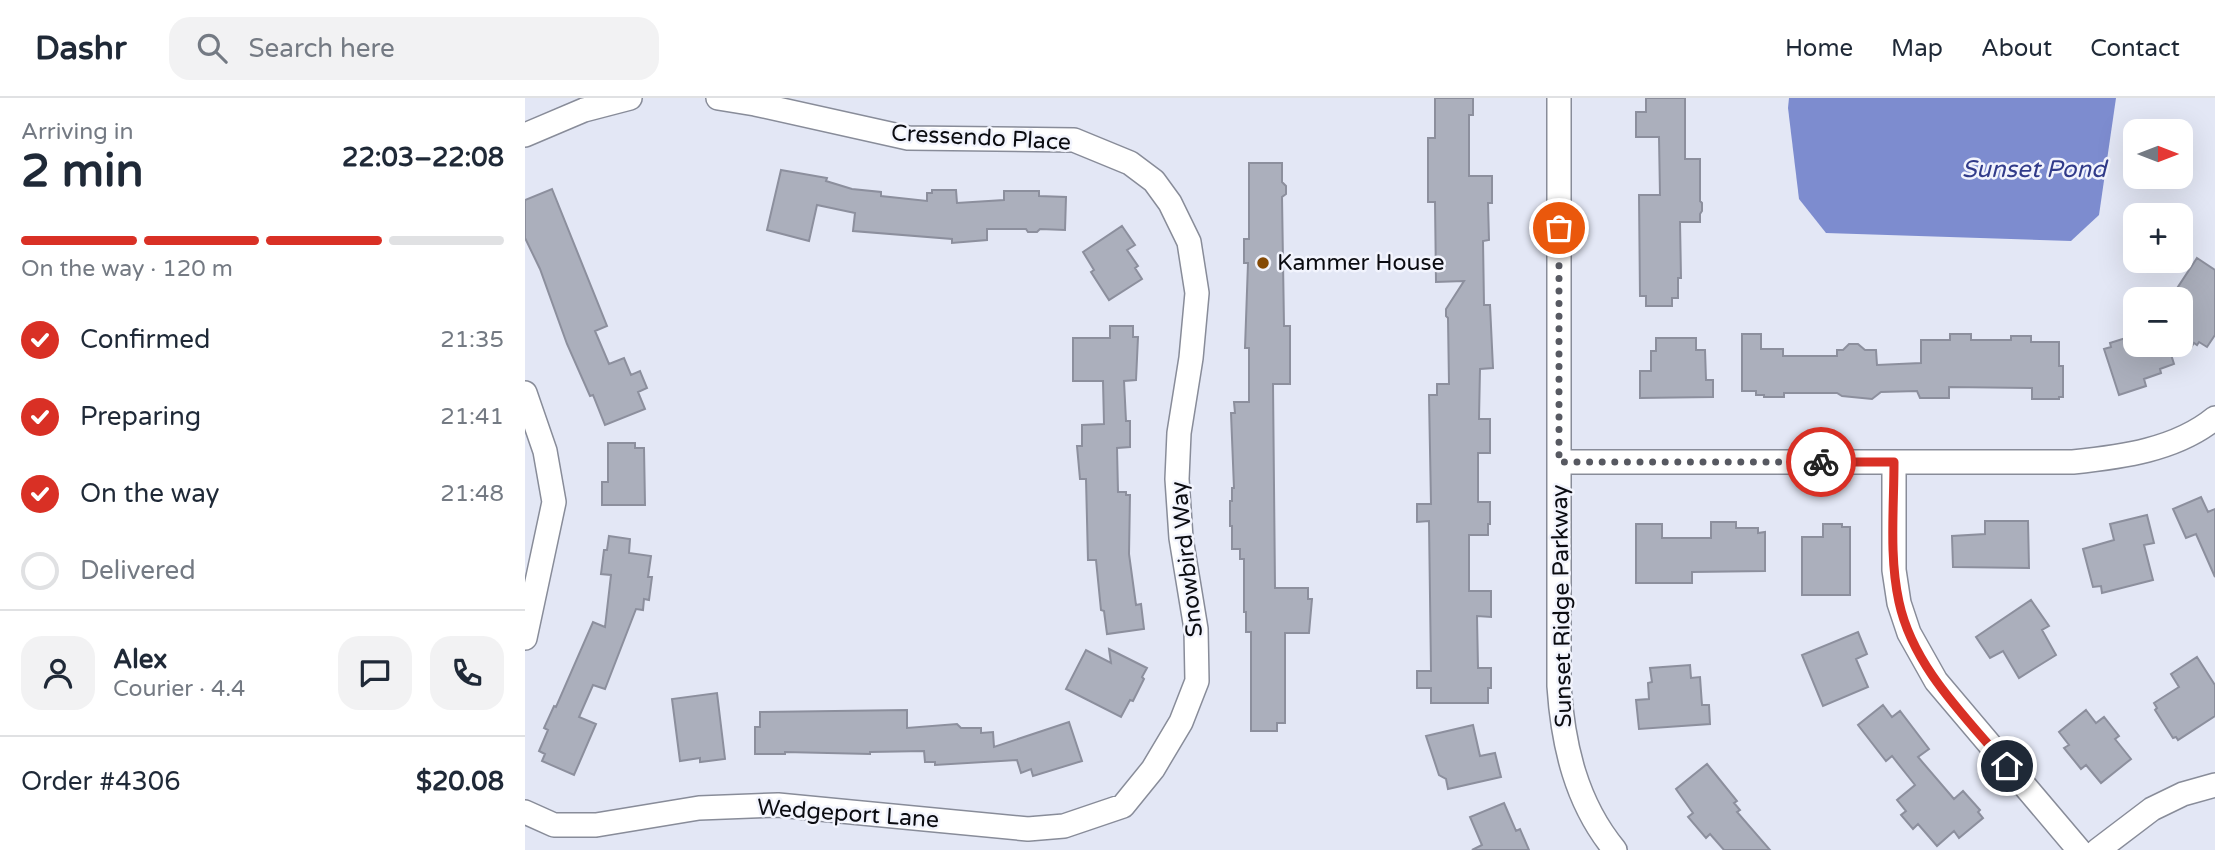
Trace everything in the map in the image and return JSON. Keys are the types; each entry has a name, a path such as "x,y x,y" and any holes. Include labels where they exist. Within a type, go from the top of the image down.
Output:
{"street":[{"path":"525,135 584,110 630,98"},
{"name":"Cressendo Place","path":"718,98 908,138 1075,140 1130,163 1154,181"},
{"name":"Sunset Ridge Parkway","path":"1559,98 1559,685 1562,732 1573,771 1587,805 1604,837 1615,850"},
{"name":"Snowbird Way","path":"1153,769 1181,722 1197,681 1196,629 1181,538 1177,479 1179,433 1191,358 1197,293 1189,242 1170,203 1154,181"},
{"path":"525,393 545,451 554,502 525,638"},
{"path":"1559,462 2073,462 2114,458 2144,451 2177,440 2215,418"},
{"path":"1894,462 1894,570 1899,603 1909,633 1935,681 2079,850"},
{"name":"Wedgeport Lane","path":"525,812 554,825 596,825 699,808 778,805 1027,830 1064,826 1122,806 1153,769"},
{"path":"2098,850 2152,809 2183,794 2215,785"}],"water":[{"name":"Sunset Pond","path":"1789,98 2116,98 2099,215 2071,241 1826,233 1799,199"}],"building":[{"path":"1435,98 1473,98 1473,115 1469,115 1469,176 1492,176 1492,203 1488,203 1489,240 1483,241 1484,305 1490,305 1493,368 1480,369 1479,419 1490,419 1490,453 1478,453 1478,502 1490,502 1490,524 1488,535 1469,535 1469,591 1491,591 1491,617 1477,616 1478,668 1491,668 1488,703 1431,703 1431,688 1417,688 1417,671 1431,671 1429,521 1417,522 1417,504 1431,504 1429,395 1437,395 1437,384 1449,384 1446,309 1464,281 1436,282 1435,202 1428,202 1428,138 1435,138"},
{"path":"1646,98 1685,98 1685,159 1700,159 1700,222 1680,222 1681,278 1678,278 1678,298 1672,298 1672,306 1646,306 1646,296 1640,296 1639,195 1660,195 1659,137 1636,137 1636,112 1646,112"},
{"path":"1249,163 1282,163 1282,182 1286,186 1286,194 1282,197 1284,326 1290,326 1290,384 1273,384 1275,588 1308,588 1308,599 1312,599 1309,633 1285,633 1285,723 1277,723 1277,731 1251,731 1251,632 1246,632 1244,612 1244,559 1240,559 1240,549 1232,549 1230,526 1230,501 1234,488 1231,413 1235,413 1234,402 1249,402 1249,348 1245,348 1248,263 1244,263 1244,239 1249,239"},
{"path":"781,170 827,178 826,181 852,189 881,192 881,196 927,201 927,193 932,193 932,190 956,190 957,203 1004,200 1004,191 1039,191 1039,196 1066,197 1065,230 1040,229 1037,232 1028,232 1026,229 987,229 987,240 952,243 952,239 853,231 855,213 817,205 809,241 767,230"},
{"path":"552,189 607,326 595,331 609,364 624,358 631,375 640,371 647,388 638,392 645,409 605,425 567,344 540,269 525,238 525,200"},
{"path":"1122,226 1135,245 1127,250 1138,266 1135,268 1142,279 1109,300 1091,272 1094,270 1083,252"},
{"path":"2197,258 2215,270 2215,335 2207,347 2199,342 2193,344 2193,287 2178,287 2187,273 2193,273 2193,264"},
{"path":"1110,326 1133,326 1133,337 1138,337 1136,380 1124,381 1126,421 1130,421 1130,447 1117,448 1118,492 1130,495 1129,554 1136,605 1141,604 1144,629 1107,634 1104,611 1101,610 1096,560 1088,560 1086,479 1080,479 1077,446 1082,446 1082,425 1104,424 1103,381 1073,381 1073,338 1110,338"},
{"path":"1742,334 1761,334 1761,349 1783,349 1783,356 1837,356 1837,350 1843,350 1849,344 1858,344 1865,350 1876,350 1877,365 1921,363 1921,340 1950,340 1950,334 1971,334 1971,340 2011,340 2011,336 2031,336 2031,342 2059,342 2059,366 2063,366 2063,397 2032,399 2032,388 1949,387 1949,398 1920,398 1917,391 1881,392 1872,399 1842,396 1837,393 1784,393 1784,397 1764,397 1756,395 1756,391 1742,391"},
{"path":"1656,338 1696,338 1696,350 1705,350 1706,380 1713,380 1713,397 1640,398 1640,371 1651,371 1651,351 1656,351"},
{"path":"2123,339 2123,357 2172,357 2174,364 2160,369 2161,373 2144,379 2146,386 2119,395 2104,349 2111,347 2110,343"},
{"path":"608,443 635,443 635,448 644,448 645,505 602,505 602,482 608,482"},
{"path":"2201,497 2208,512 2215,509 2215,577 2196,534 2186,538 2173,509"},
{"path":"2147,515 2154,543 2144,545 2153,580 2102,593 2101,586 2093,587 2083,549 2114,540 2110,524"},
{"path":"1985,521 2028,521 2029,568 1953,567 1952,536 1985,534"},
{"path":"1711,522 1736,522 1736,528 1758,528 1758,533 1765,532 1765,571 1692,572 1692,583 1636,583 1636,524 1662,524 1662,538 1711,538"},
{"path":"1823,524 1850,527 1850,595 1802,595 1802,537 1823,537"},
{"path":"609,536 630,539 629,553 651,556 649,600 644,599 643,610 636,609 605,689 593,685 579,717 596,724 574,775 542,761 545,754 539,751 548,730 544,728 593,622 605,627 611,575 601,574"},
{"path":"2031,600 2049,626 2042,630 2056,655 2019,678 2003,651 1990,658 1976,637"},
{"path":"1858,632 1867,654 1856,659 1868,687 1823,706 1802,655"},
{"path":"1109,649 1147,668 1133,701 1130,700 1121,717 1066,689 1086,650 1111,663"},
{"path":"2197,657 2215,685 2215,716 2178,740 2173,738 2155,710 2157,708 2154,703 2179,687 2171,674"},
{"path":"1690,665 1691,678 1700,677 1702,705 1709,705 1710,724 1639,729 1636,700 1649,699 1648,683 1652,682 1650,668"},
{"path":"717,693 725,759 700,762 700,758 680,761 672,699"},
{"path":"1883,705 1892,717 1900,711 1929,749 1918,757 1954,799 1963,791 1980,810 1978,812 1983,818 1959,838 1954,831 1937,846 1918,824 1913,829 1901,815 1906,811 1897,800 1915,785 1892,756 1886,761 1858,725"},
{"path":"907,710 907,728 957,724 961,728 981,728 981,733 993,732 994,747 1069,722 1082,761 1033,776 1031,769 1021,773 1017,760 935,765 935,762 925,762 924,751 755,754 755,727 760,727 760,712"},
{"path":"2086,710 2096,723 2104,717 2119,736 2115,739 2131,759 2101,783 2086,765 2081,769 2064,748 2069,745 2059,732"},
{"path":"1473,725 1480,756 1495,753 1501,777 1448,789 1446,779 1439,775 1426,736"},
{"path":"1707,764 1737,801 1734,803 1740,810 1737,812 1770,850 1724,850 1710,834 1706,838 1688,817 1693,813 1676,789"},
{"path":"1504,803 1516,831 1520,829 1529,850 1472,850 1482,845 1470,817"}],"way so far":[{"path":"1559,228 1559,462 1821,462"}],"place":[{"name":"Kammer House","path":"1263,263"}],"route":[{"path":"1821,462 1894,462 1894,570 1899,603 1909,633 1935,681 2007,766"}]}
